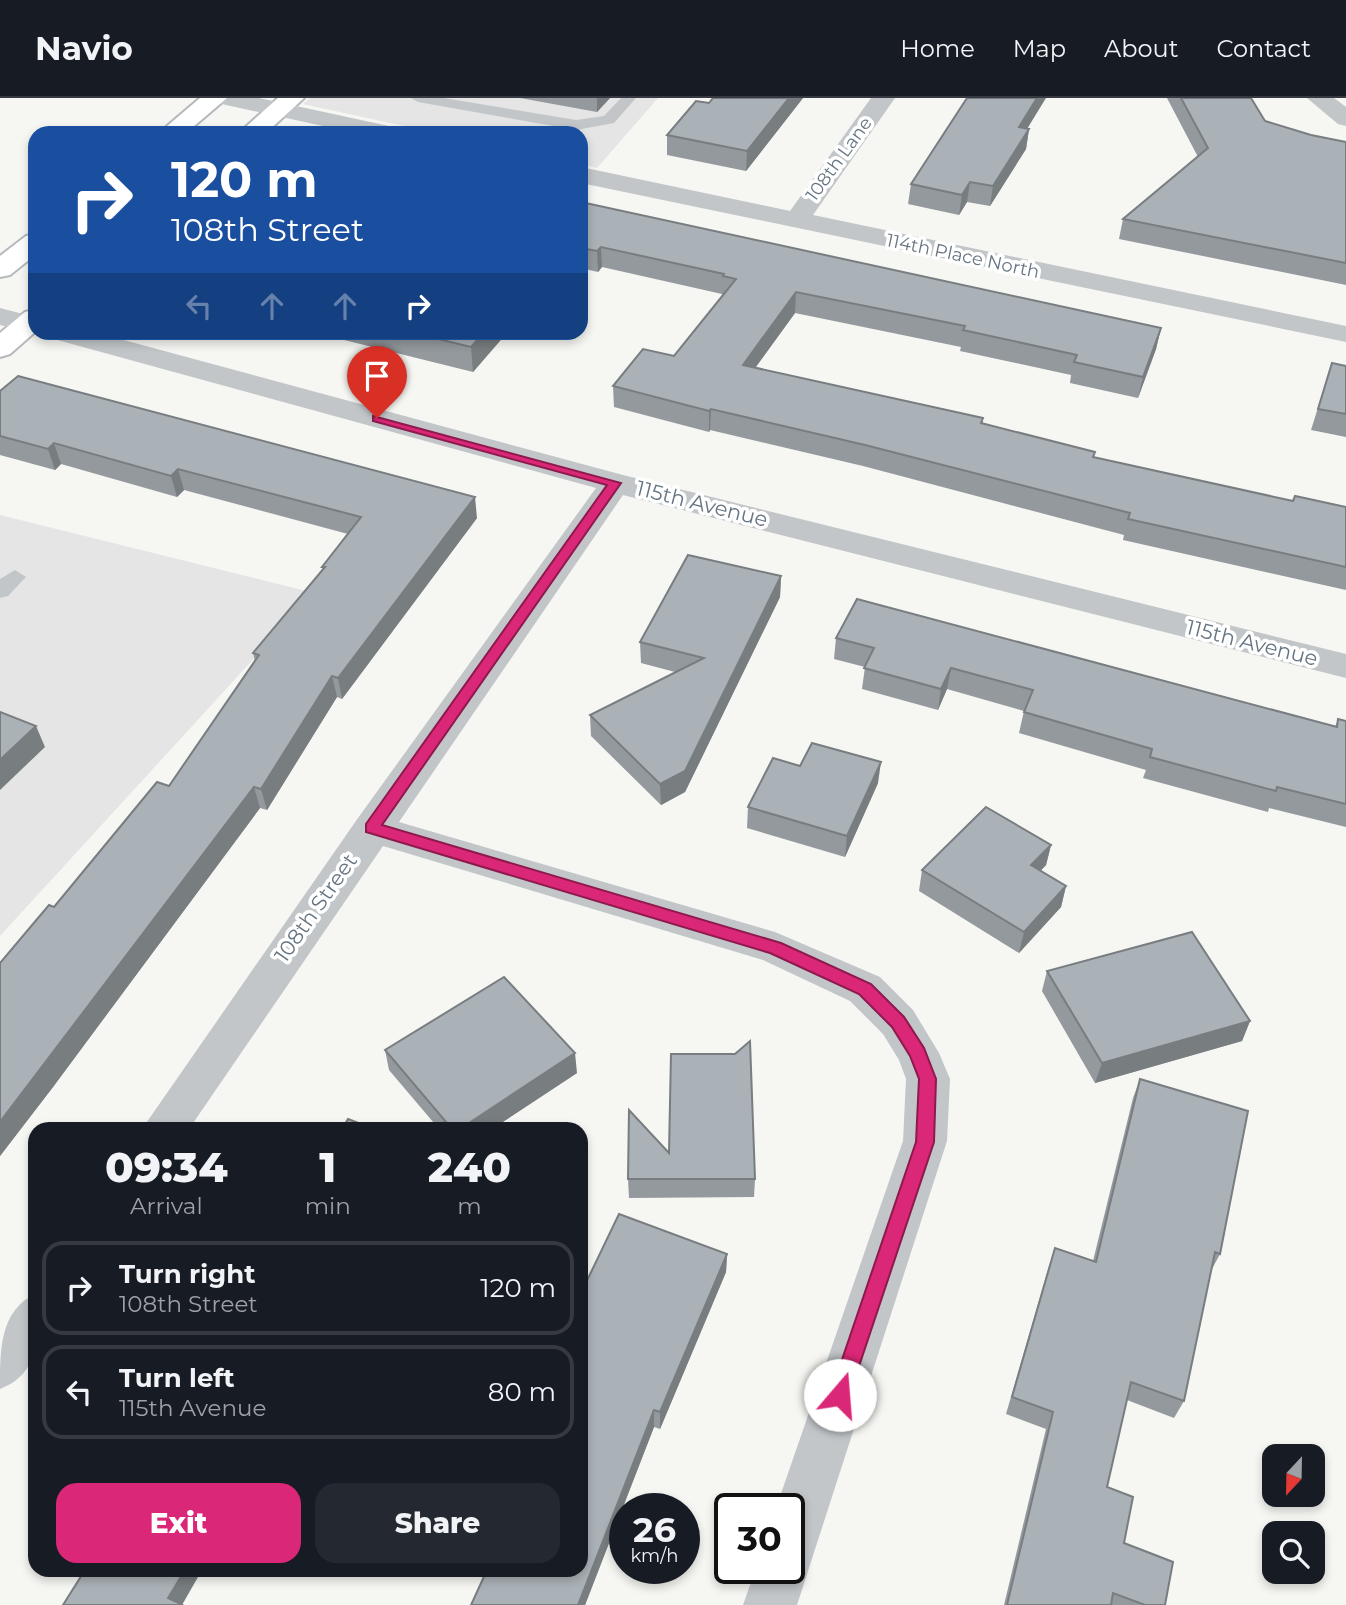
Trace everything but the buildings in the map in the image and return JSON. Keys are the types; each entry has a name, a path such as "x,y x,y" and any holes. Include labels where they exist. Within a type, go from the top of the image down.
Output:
{"main road":[{"path":"180,126 215,98"},
{"path":"259,126 286,104"},
{"path":"0,270 28,248"},
{"path":"0,348 28,326"}],"street":[{"path":"226,98 286,104 364,126"},
{"name":"108th Lane","path":"796,221 883,98"},
{"path":"1319,98 1346,119"},
{"name":"114th Place North","path":"588,176 1346,334"},
{"path":"0,316 28,321"},
{"name":"115th Avenue","path":"89,340 615,483 1346,666"},
{"name":"108th Street","path":"169,1122 371,828 615,483"},
{"path":"371,828 775,948 865,989 898,1022 918,1053 928,1079 925,1142 805,1499"},
{"path":"0,1366 28,1326"},
{"path":"770,1605 777,1584"}],"lane":[{"path":"418,98 576,125 609,120 629,98"}],"shaded area":[{"path":"310,98 658,98 597,168 588,166 588,126 404,126 303,104"},
{"path":"0,515 314,593 0,936"}],"route":[{"path":"377,418 615,483 371,828 775,948 865,989 898,1022 918,1053 928,1079 925,1142 840,1395"}]}
